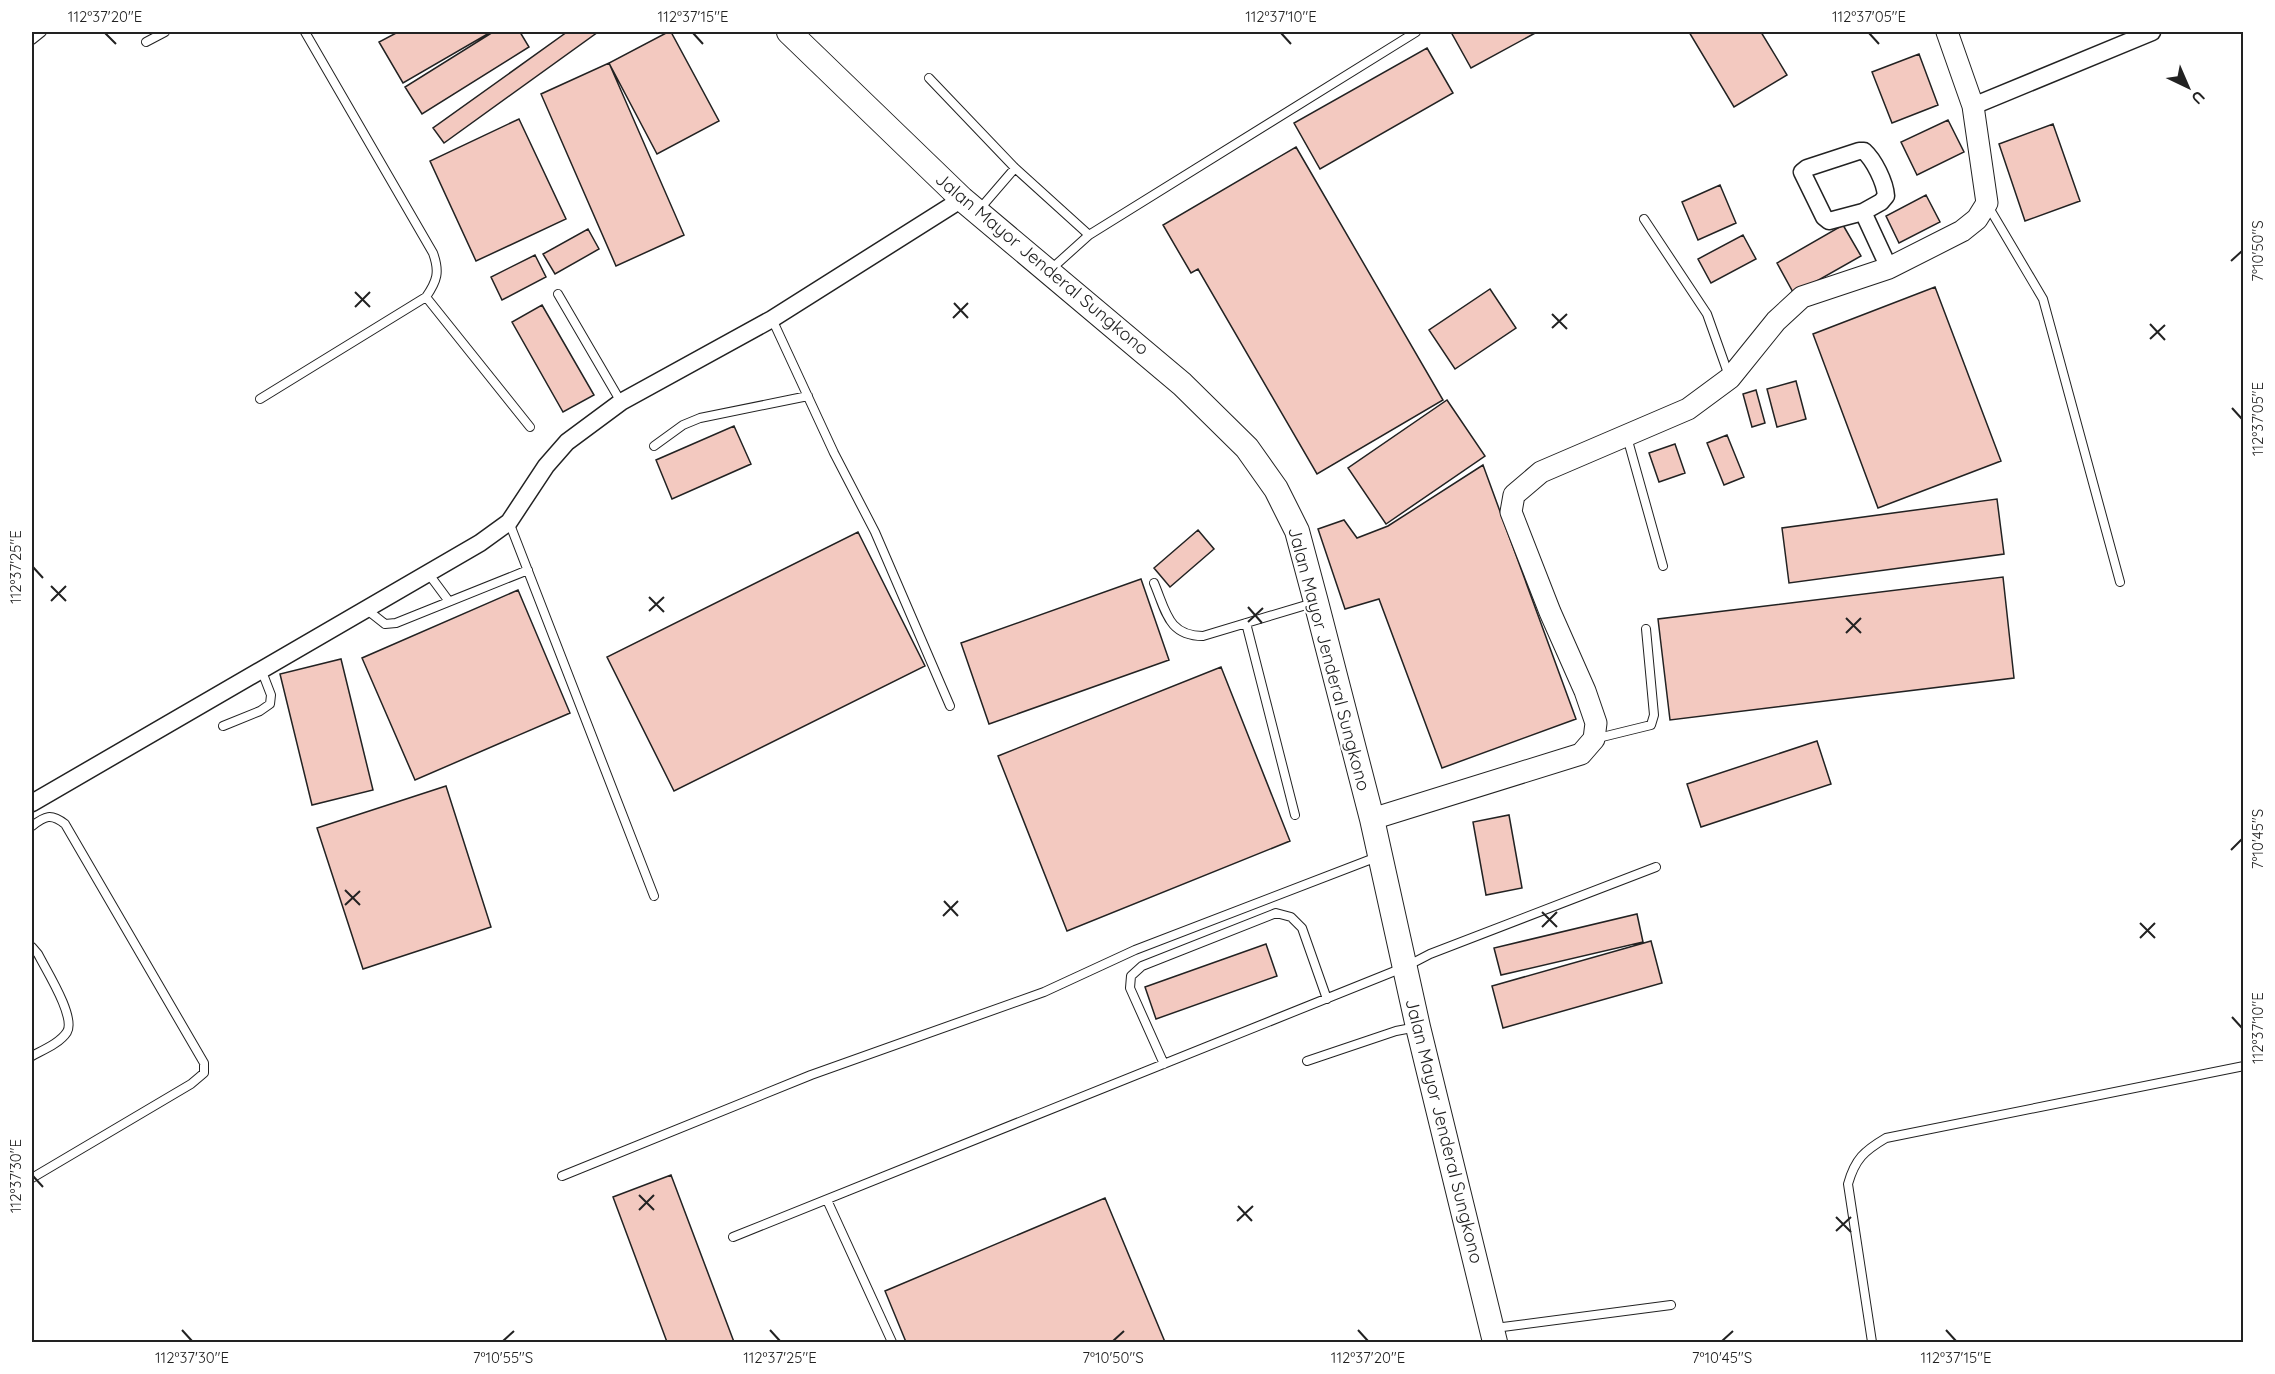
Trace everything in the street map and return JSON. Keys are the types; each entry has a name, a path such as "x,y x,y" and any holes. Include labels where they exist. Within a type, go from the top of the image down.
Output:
{"main road":[{"name":"Jalan Mayor Jenderal Sungkono","path":"789,32 969,205 1182,384 1247,448 1276,489 1297,531 1372,819 1418,1027 1493,1335"}],"street":[{"path":"1372,819 1581,754 1594,739 1596,723 1585,691 1550,612 1511,512 1514,495 1528,480 1578,454 1626,437 1688,409 1730,378 1776,321 1802,297 1889,268 1962,231 1977,219 1987,203 1973,106 1947,32"},
{"path":"1973,106 2152,32"},
{"path":"1864,151 1886,189 1886,196 1881,202 1863,212 1829,221 1824,217 1802,172 1807,168 1864,151"},
{"path":"32,803 480,543 509,522 546,466 567,442 621,402 772,319 969,205"},
{"path":"1863,212 1889,268"}],"lane":[{"path":"32,40 42,32"},
{"path":"146,42 165,32"},
{"path":"260,399 426,297 437,280 438,266 432,253 305,32"},
{"path":"1049,271 1089,235 1416,32"},
{"path":"929,78 1015,168 1089,235"},
{"path":"969,205 1015,168"},
{"path":"1987,203 2043,299 2120,582"},
{"path":"1644,219 1707,314 1730,378"},
{"path":"558,294 621,402"},
{"path":"426,297 530,427"},
{"path":"772,319 874,532 950,706"},
{"path":"654,446 683,425 700,418 808,396"},
{"path":"1626,437 1663,566"},
{"path":"509,522 654,896"},
{"path":"366,609 385,624 396,622 528,570"},
{"path":"428,573 448,600"},
{"path":"1154,583 1173,626 1186,636 1203,636 1316,602"},
{"path":"1246,623 1295,815"},
{"path":"1594,739 1651,725 1654,715 1646,629"},
{"path":"223,726 260,711 270,704 271,695 261,669"},
{"path":"32,826 45,816 56,817 65,824 204,1063 204,1073 191,1084 32,1178"},
{"path":"562,1176 811,1075 1044,992 1135,950 1380,856"},
{"path":"733,1237 1405,968 1430,954 1656,867"},
{"path":"1164,1064 1130,988 1131,976 1142,966 1276,913 1291,917 1302,928 1327,999"},
{"path":"32,947 38,954 69,1017 68,1031 60,1040 32,1056"},
{"path":"1307,1061 1396,1031 1418,1027"},
{"path":"1872,1342 1848,1184 1853,1165 1869,1148 1886,1138 2244,1066"},
{"path":"827,1200 892,1342"},
{"path":"1493,1335 1671,1305"}],"building":[{"path":"398,32 491,32 403,83 379,42"},
{"path":"493,32 520,32 529,47 422,114 405,87"},
{"path":"567,32 598,32 444,143 433,128"},
{"path":"671,32 719,121 657,154 609,63"},
{"path":"1451,32 1537,32 1471,68"},
{"path":"1689,32 1761,32 1787,75 1734,107"},
{"path":"1427,48 1453,93 1320,169 1294,123"},
{"path":"1919,54 1938,105 1892,123 1872,72"},
{"path":"609,63 684,235 616,266 541,94"},
{"path":"519,119 566,219 476,261 430,161"},
{"path":"1948,120 1964,152 1917,175 1901,142"},
{"path":"2053,124 2080,201 2025,221 1999,144"},
{"path":"1296,147 1443,400 1317,474 1198,269 1191,273 1163,225"},
{"path":"1720,185 1736,223 1698,240 1682,202"},
{"path":"1926,195 1940,222 1899,243 1886,216"},
{"path":"1843,225 1861,256 1794,294 1777,263"},
{"path":"588,229 599,249 555,274 543,254"},
{"path":"1743,235 1756,259 1711,283 1698,259"},
{"path":"535,255 546,277 502,300 491,277"},
{"path":"1935,287 2001,461 1878,508 1813,334"},
{"path":"1490,289 1516,328 1455,369 1429,330"},
{"path":"542,305 594,395 563,412 512,322"},
{"path":"1796,381 1806,419 1777,427 1767,389"},
{"path":"1756,390 1765,423 1752,427 1743,394"},
{"path":"1447,400 1485,456 1386,524 1348,468"},
{"path":"734,426 751,464 672,499 656,460"},
{"path":"1727,435 1744,477 1724,485 1707,443"},
{"path":"1675,444 1685,473 1659,482 1649,453"},
{"path":"1483,465 1576,719 1442,768 1379,599 1345,609 1318,529 1344,520 1357,538 1388,526"},
{"path":"1997,499 2004,554 1789,583 1782,528"},
{"path":"1198,530 1214,549 1170,587 1154,568"},
{"path":"858,532 925,666 674,791 607,657"},
{"path":"2003,577 2014,678 1670,720 1658,619"},
{"path":"1141,579 1169,660 989,724 961,643"},
{"path":"518,590 570,713 415,780 362,658"},
{"path":"341,659 373,790 312,805 280,674"},
{"path":"1221,667 1290,841 1067,931 998,756"},
{"path":"1817,741 1831,784 1701,827 1687,784"},
{"path":"446,786 491,927 363,969 317,828"},
{"path":"1509,815 1522,888 1486,895 1473,822"},
{"path":"1637,914 1643,942 1501,975 1494,948"},
{"path":"1651,941 1662,983 1503,1028 1492,986"},
{"path":"1266,944 1277,976 1156,1019 1145,987"},
{"path":"671,1175 734,1342 667,1342 613,1197"},
{"path":"1105,1198 1165,1342 906,1342 885,1291"}]}
